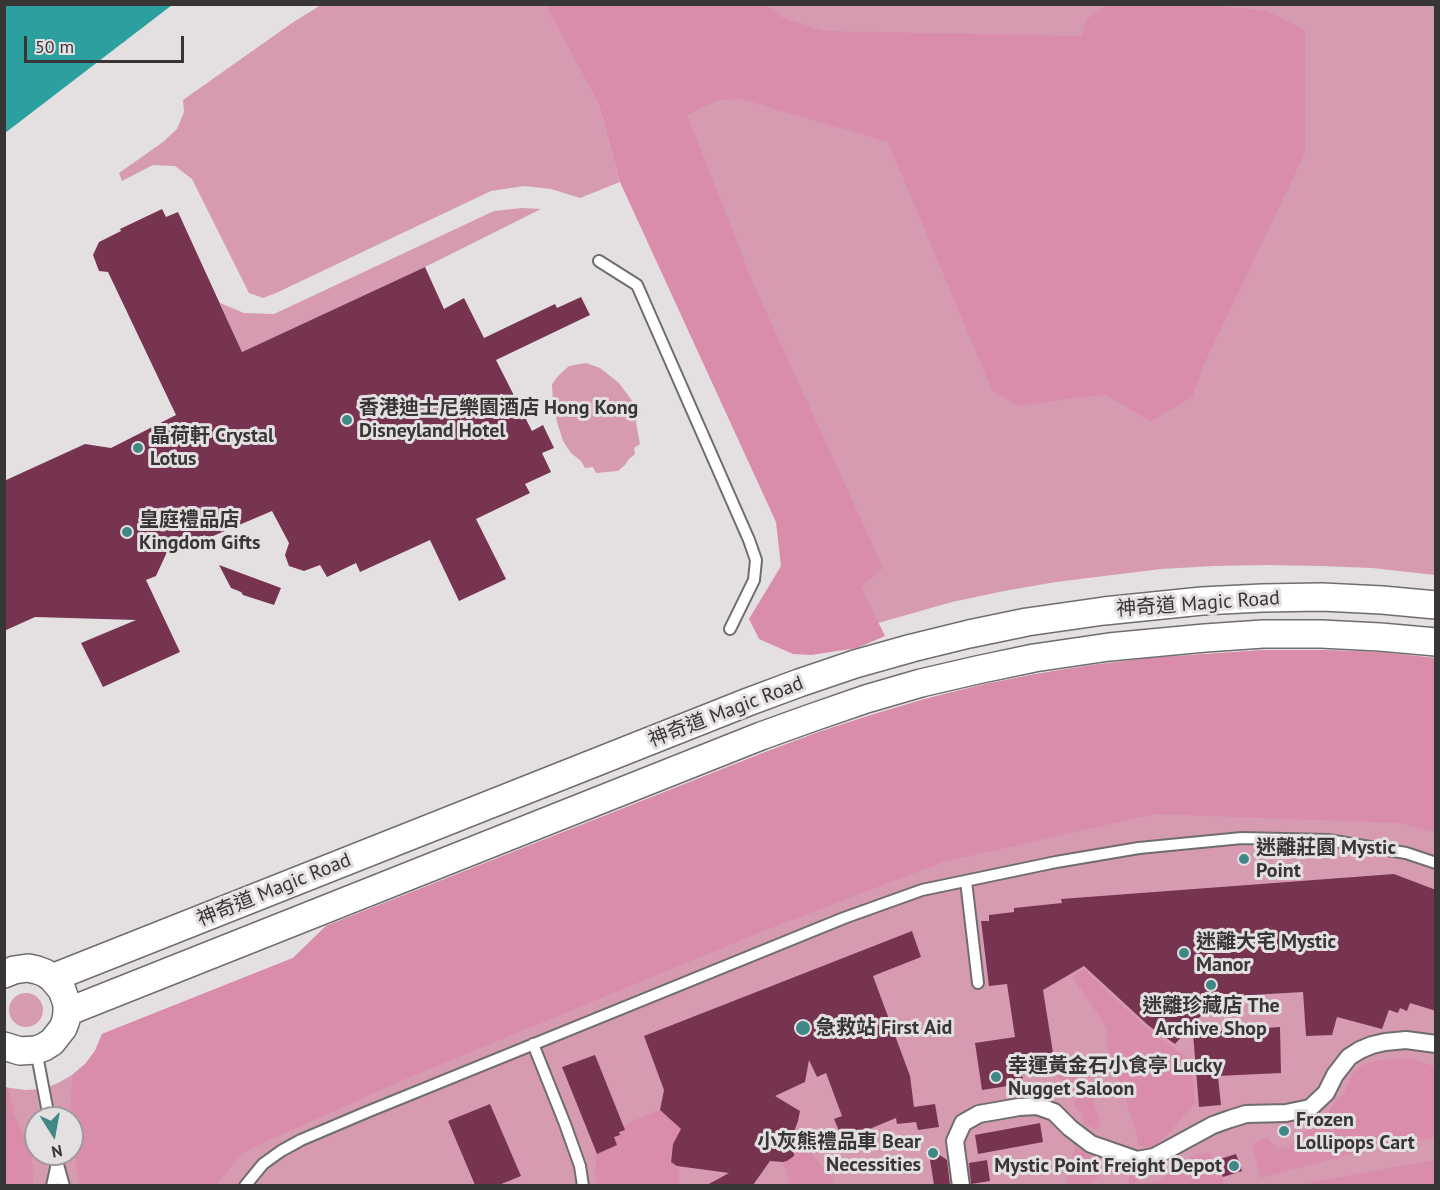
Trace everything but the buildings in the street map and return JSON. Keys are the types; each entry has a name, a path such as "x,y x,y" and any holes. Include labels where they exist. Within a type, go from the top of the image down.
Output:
{"street":[{"name":"神奇道 Magic Road","path":"52,978 748,702 855,664 912,648 1027,622 1104,610 1202,601 1262,597 1322,597 1436,605"},
{"name":"神奇道 Magic Road","path":"67,1012 761,736 866,699 921,683 1034,658 1108,647 1205,638 1263,634 1321,634 1380,636 1436,642"},
{"path":"4,974 28,968 37,970 52,978 62,990 67,1004 66,1020 58,1036 52,1042 36,1050 20,1051 4,1046"},
{"path":"961,1185 955,1141 963,1123 979,1114 1037,1106 1054,1112 1091,1144 1137,1160 1154,1157 1213,1125 1246,1114 1286,1113 1310,1108 1326,1093 1335,1075 1349,1057 1372,1045 1406,1040 1436,1044"}],"lane":[{"path":"599,261 637,285 749,540 756,560 754,580 730,629"},
{"path":"245,1185 263,1164 301,1140 844,918 922,890 1056,862 1139,848 1242,838 1328,840 1406,853 1436,863"},
{"path":"966,881 978,983"},
{"path":"533,1044 580,1166 583,1185"},
{"path":"36,1050 47,1106"},
{"path":"52,1185 55,1166"},
{"path":"58,1166 64,1185"}],"shaded area":[{"path":"546,4 599,106 620,182 580,198 551,189 524,186 491,191 263,298 249,293 192,179 175,166 153,165 122,181 119,173 163,142 177,129 184,112 183,100 321,5"},
{"path":"546,5 767,5 781,17 823,31 1081,36 1086,20 1107,5 1211,5 1267,11 1305,30 1305,153 1205,362 1192,397 1151,421 1105,395 1018,406 992,390 888,142 741,99 719,100 687,115 753,283 883,568 861,587 885,636 857,648 811,655 793,654 759,639 749,619 781,566 776,522 620,182 599,106"},
{"path":"583,5 1435,5 1435,575 1372,568 1320,566 1214,566 1161,569 1004,591 952,602 850,631"},
{"path":"522,208 541,209 425,267 242,352 220,303 244,313 274,314 494,211"},
{"path":"586,363 600,368 619,383 638,413 636,423 640,444 634,448 635,454 618,471 596,473 593,467 585,468 563,441 557,422 552,384 569,366"},
{"path":"1264,650 1379,652 1435,658 1435,1185 5,1185 4,1087 25,1090 42,1089 58,1083 85,1064 95,1051 102,1034 293,958 326,926 816,733 925,699 981,685 1092,665 1149,658"},
{"path":"1264,650 1321,650 1379,652 1435,658 1435,832 1399,823 1155,814 943,862 761,932 403,1080 254,1147 241,1155 216,1185 80,1185 77,1166 84,1166 84,1106 71,1106 72,1075 95,1051 102,1034 293,958 326,926 816,733 925,699 981,685 1092,665 1149,658"},
{"path":"1084,969 1145,1027 1191,1060 1195,1104 1152,1149 1137,1145 1138,1137 1107,1045 1105,1025 1072,976"},
{"path":"26,993 38,998 43,1010 38,1022 26,1027 14,1022 9,1010 14,998"},
{"path":"1066,1058 1076,1060 1088,1086 1101,1124 1097,1129 1084,1125 1082,1114 1074,1106 1076,1098 1057,1076 1058,1066"},
{"path":"1412,1058 1435,1067 1435,1138 1381,1147 1261,1178 1252,1144 1267,1138 1278,1148 1290,1147 1296,1136 1310,1129 1316,1121 1326,1116 1333,1104 1343,1095 1354,1072 1362,1065 1379,1060"},
{"path":"5,1087 8,1088 14,1114 24,1136 24,1166 32,1166 34,1185 5,1185"},
{"path":"660,1110 681,1129 673,1144 669,1161 677,1166 680,1179 678,1185 598,1185 595,1175 597,1153 617,1145 614,1137 625,1130 623,1125"},
{"path":"793,1133 834,1179 829,1185 790,1185 783,1162 794,1156 790,1138"},
{"path":"1075,1146 1105,1161 1098,1177 1088,1185 1066,1185"},
{"path":"1199,1153 1209,1153 1217,1160 1223,1177 1223,1185 1129,1186 1129,1176 1134,1176 1140,1183 1160,1181 1184,1161"},
{"path":"1435,1160 1435,1185 1302,1185 1318,1181"}],"water":[{"path":"5,4 172,4 172,5 5,133"}],"place":[{"name":"香港迪士尼樂園酒店 Hong Kong Disneyland Hotel","path":"347,420"},
{"name":"晶荷軒 Crystal Lotus","path":"138,448"},
{"name":"皇庭禮品店 Kingdom Gifts","path":"127,532"},
{"name":"迷離莊園 Mystic Point","path":"1244,859"},
{"name":"迷離大宅 Mystic Manor","path":"1184,953"},
{"name":"迷離珍藏店 The Archive Shop","path":"1211,985"},
{"name":"急救站 First Aid","path":"803,1028"},
{"name":"幸運黃金石小食亭 Lucky Nugget Saloon","path":"996,1077"},
{"name":"Frozen Lollipops Cart","path":"1284,1131"},
{"name":"小灰熊禮品車 Bear Necessities","path":"933,1153"},
{"name":"Mystic Point Freight Depot","path":"1234,1166"}]}
